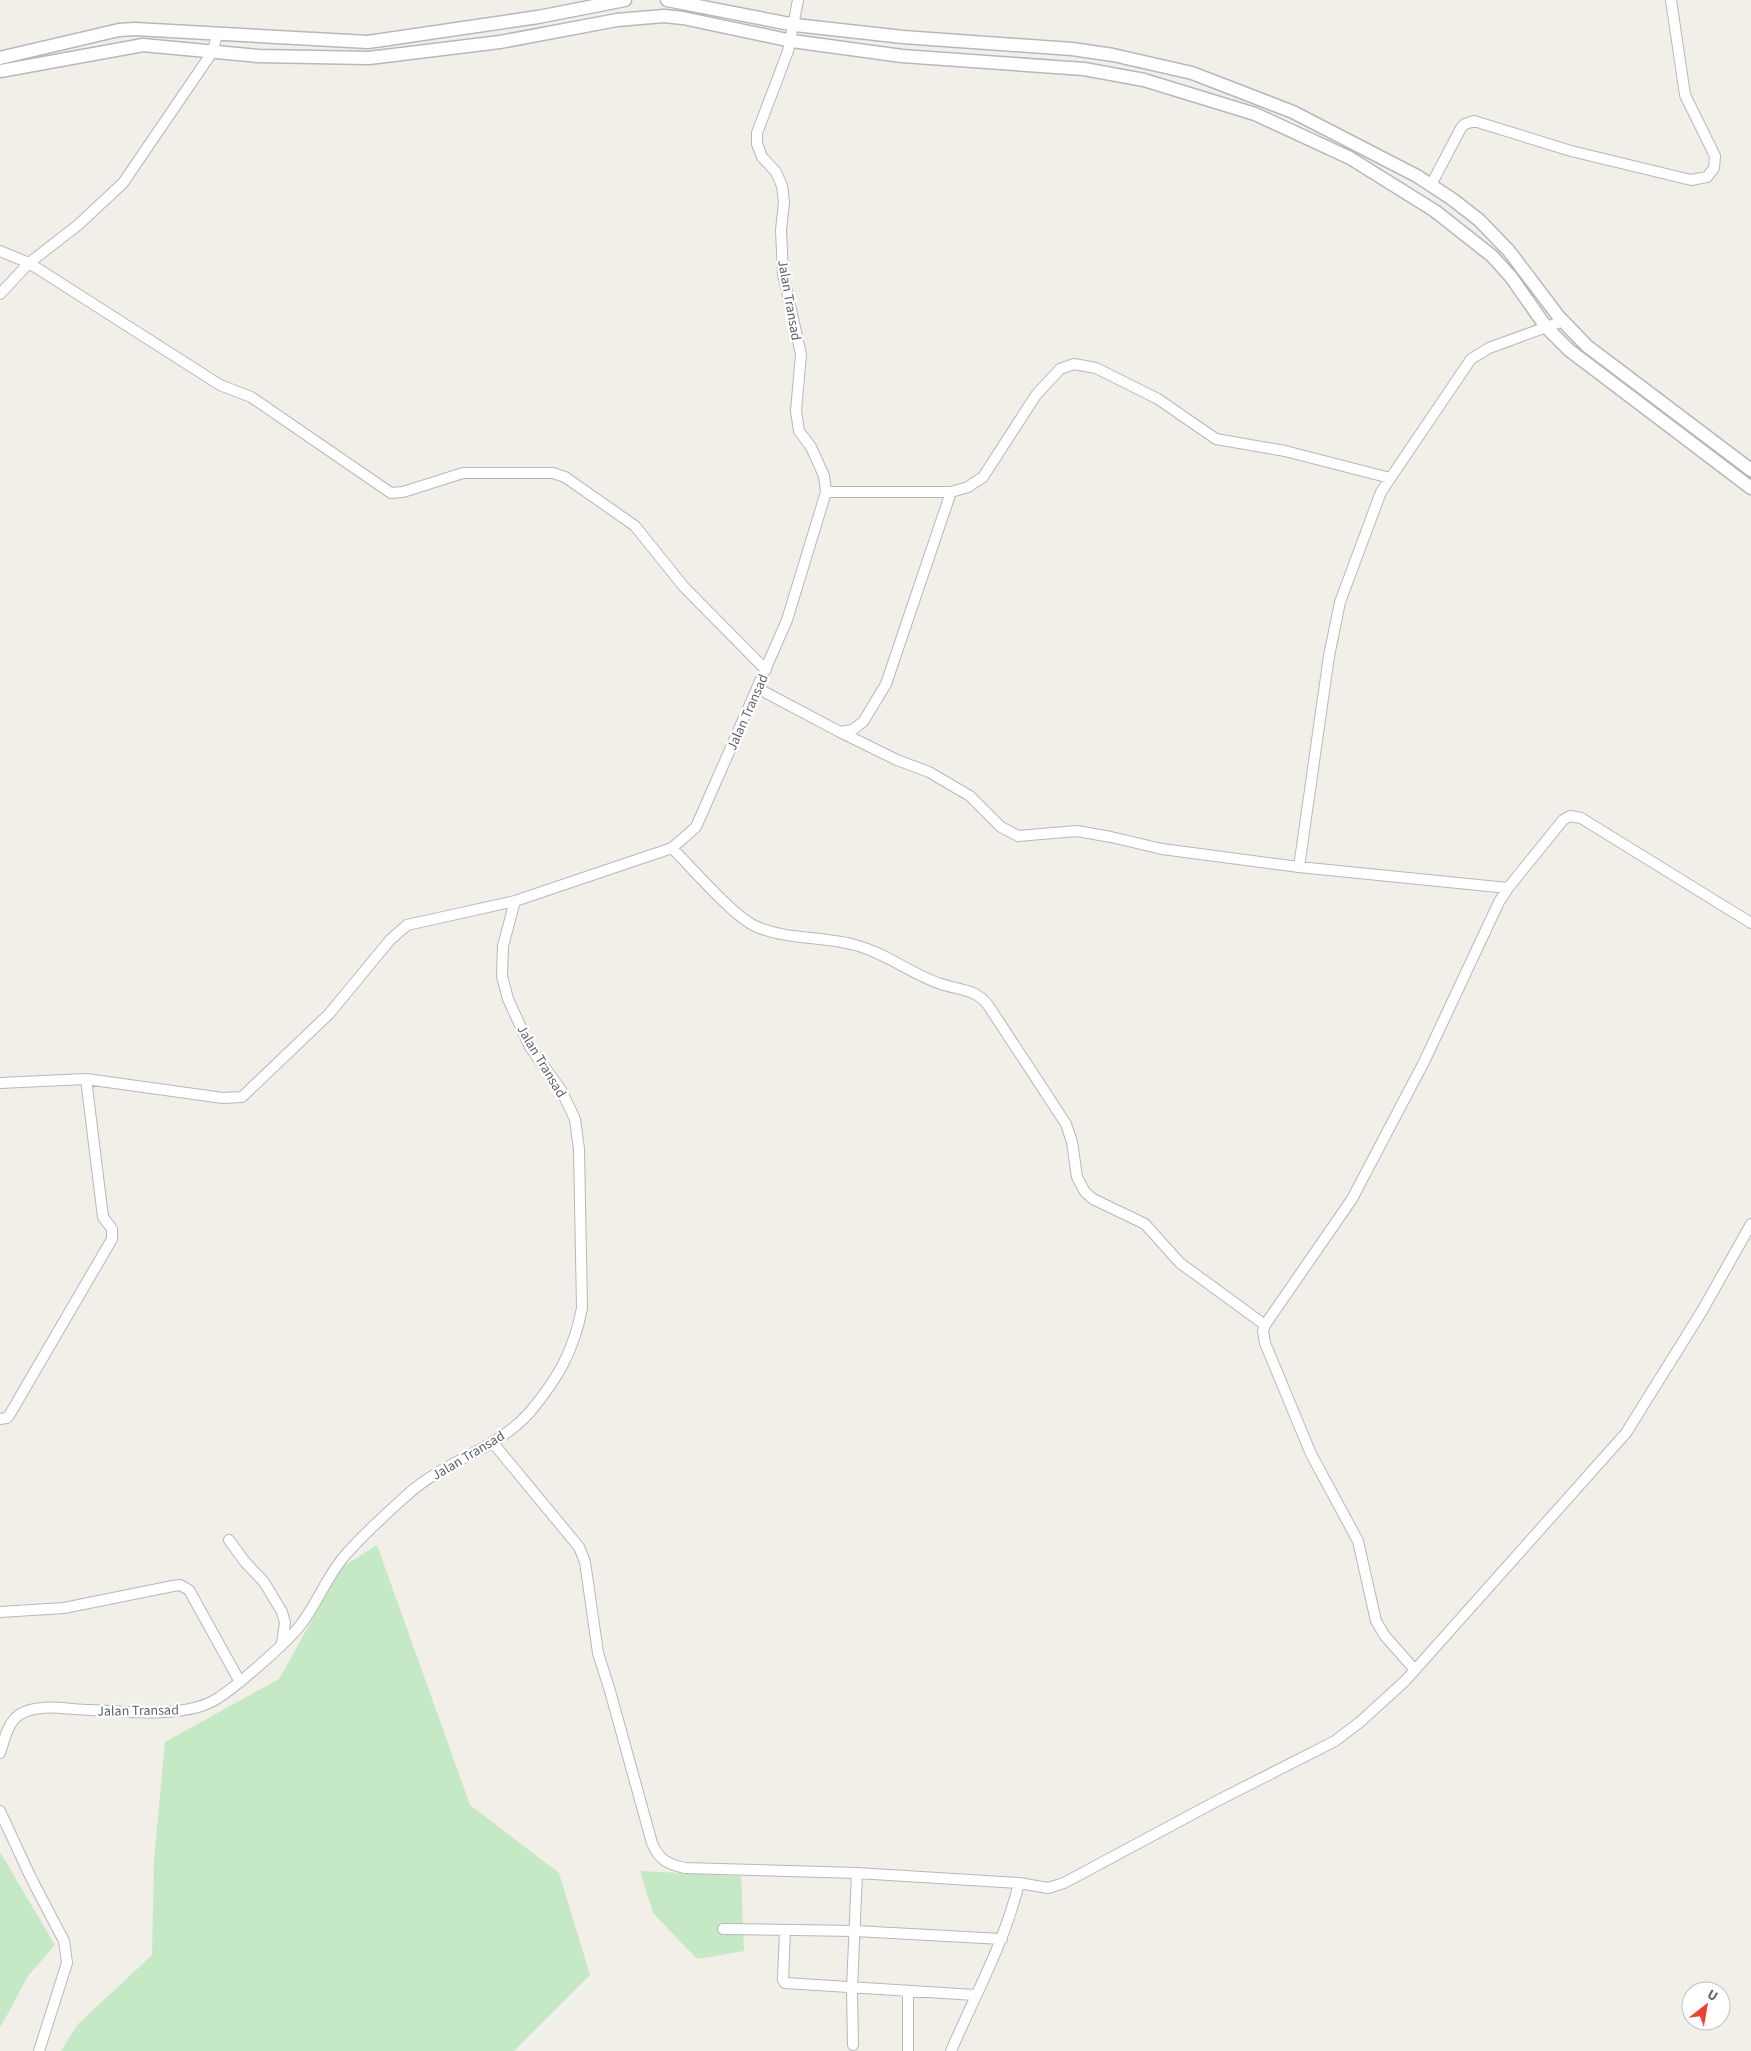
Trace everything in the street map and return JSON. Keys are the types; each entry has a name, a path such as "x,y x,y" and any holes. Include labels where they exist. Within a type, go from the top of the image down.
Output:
{"street":[{"path":"0,58 119,30 158,29 368,42 538,17 625,0"},
{"path":"667,0 795,25 904,37 1072,49 1113,55 1192,73 1293,112 1351,140 1431,185 1479,220 1509,250 1563,321 1586,346 1751,470"},
{"name":"Jalan Transad","path":"1,1748 12,1722 20,1714 34,1709 169,1711 192,1708 209,1703 240,1682 301,1624 328,1578 343,1558 402,1500 440,1470 493,1443 526,1415 554,1384 577,1332 582,1308 579,1149 575,1119 560,1090 530,1047 508,999 502,976 503,946 515,901 672,848 696,827 766,670 786,620 826,492 824,476 811,447 799,431 796,411 801,354 782,274 781,230 784,202 782,186 776,172 762,157 757,144 757,133 792,41 798,0"},
{"path":"1431,185 1462,128 1465,124 1474,122 1572,150 1691,180 1707,176 1714,168 1715,156 1685,95 1671,0"},
{"path":"0,71 128,47 162,46 258,56 369,58 500,42 616,20 664,16 683,18 792,41 902,56 1084,69 1144,80 1256,114 1350,158 1435,211 1492,256 1511,277 1546,327 1569,350 1751,488"},
{"path":"0,294 29,263 78,225 123,183 212,52 217,34"},
{"path":"421,35 422,52"},
{"path":"0,251 29,263 220,385 251,397 390,493 403,492 463,472 553,472 565,477 635,526 684,587 766,670"},
{"path":"1299,867 1329,656 1340,602 1361,540 1381,492 1471,359 1490,348 1563,321"},
{"path":"826,492 951,492 968,487 983,477 1036,395 1060,369 1074,364 1096,368 1158,399 1216,439 1285,450 1390,478"},
{"path":"840,732 852,730 863,722 886,684 951,492"},
{"path":"757,688 840,732 937,776 970,796 1001,827 1018,836 1077,832 1111,837 1162,850 1299,867 1508,888"},
{"path":"1415,1670 1385,1636 1376,1621 1358,1541 1311,1454 1265,1343 1263,1330 1265,1325 1352,1199 1424,1062 1508,888 1563,820 1570,816 1581,818 1751,923"},
{"path":"672,848 738,914 752,925 767,931 853,944 874,951 940,984 978,994 988,1004 1066,1124 1072,1142 1077,1177 1085,1192 1093,1199 1145,1224 1180,1263 1265,1325"},
{"path":"0,1083 86,1079 223,1098 242,1097 329,1014 384,947 403,928 416,923 515,901"},
{"path":"0,1419 6,1418 10,1414 112,1239 112,1228 103,1218 86,1079"},
{"path":"493,1443 579,1547 584,1562 598,1653 652,1843 660,1859 670,1865 685,1868 858,1873 1019,1883 1048,1888 1064,1883 1215,1802 1335,1741 1360,1722 1415,1670 1626,1433 1702,1311 1751,1224"},
{"path":"230,1540 245,1562 264,1582 282,1612 285,1622 282,1643"},
{"path":"0,1612 64,1608 173,1586 185,1586 240,1682"},
{"path":"0,1810 31,1878 64,1941 67,1963 39,2051"},
{"path":"853,2045 852,1988 858,1873"},
{"path":"951,2051 1002,1938 1019,1883"},
{"path":"723,1929 855,1931 1002,1938"},
{"path":"785,1930 784,1982 908,1992 975,1995"},
{"path":"908,1992 908,2051"}],"green space":[{"path":"377,1545 470,1805 559,1873 590,1975 514,2051 61,2051 78,2024 152,1955 154,1860 165,1742 279,1679 341,1568"},
{"path":"0,1852 55,1945 28,1976 0,2028"},
{"path":"640,1871 741,1876 744,1951 697,1959 653,1913"}]}
